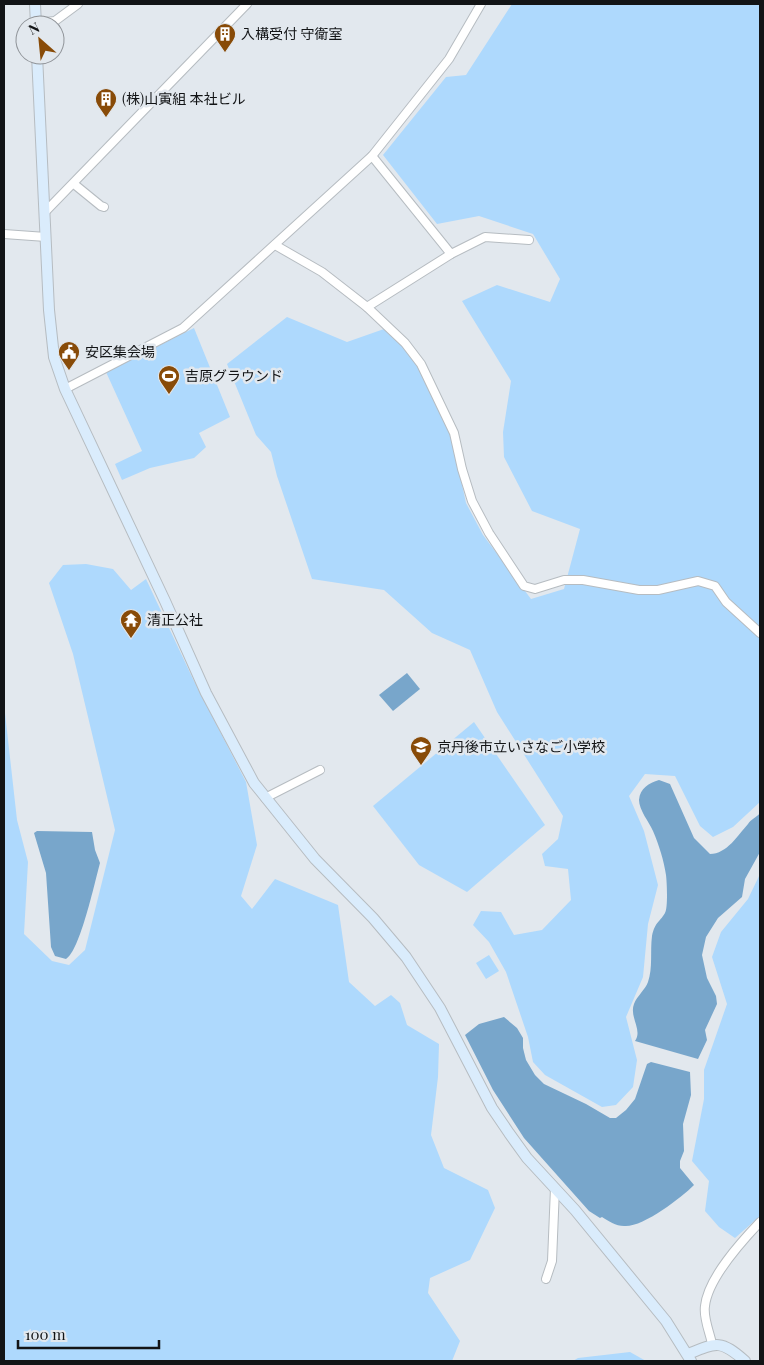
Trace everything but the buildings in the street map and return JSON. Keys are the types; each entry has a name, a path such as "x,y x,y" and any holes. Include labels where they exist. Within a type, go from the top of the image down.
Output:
{"street":[{"path":"64,15 78,4"},
{"path":"65,389 183,328 276,245 372,156 449,59 481,4"},
{"path":"45,212 74,184 243,5"},
{"path":"38,65 49,310 54,357 65,389 206,692 254,783 315,859 373,918 406,957 440,1008 500,1121 527,1158 555,1188 666,1320 689,1358 712,1344 728,1347 746,1361"},
{"path":"372,156 451,254"},
{"path":"74,184 104,207"},
{"path":"4,234 46,237"},
{"path":"367,308 451,254 485,237 529,240"},
{"path":"276,245 322,272 367,308 405,344 421,364 454,433 472,501 489,533 524,586 535,589 564,580 582,580 639,590 658,590 698,581 715,586 726,602 760,633"},
{"path":"265,798 320,770"},
{"path":"546,1279 552,1261 555,1188"},
{"path":"712,1344 704,1308 708,1291 743,1239 760,1222"}],"shaded area":[{"path":"512,4 760,4 760,802 733,827 713,837 700,826 675,776 645,774 629,796 644,831 658,885 648,924 643,977 626,1017 637,1060 633,1087 616,1105 602,1107 545,1075 533,1062 528,1037 506,972 489,942 473,925 481,911 501,912 514,935 542,930 571,900 568,869 545,866 542,854 558,839 563,816 497,712 470,650 432,633 384,590 312,579 277,476 271,452 256,435 227,364 287,317 347,342 384,329 403,345 418,365 451,434 466,503 483,535 531,599 564,589 580,529 532,511 504,457 503,432 511,381 462,301 497,285 550,302 560,279 533,234 479,216 437,224 383,155 446,77 466,75"},
{"name":"吉原グラウンド","path":"194,328 230,417 199,433 206,447 194,458 150,468 122,480 115,464 142,451 106,372"},
{"path":"86,564 113,569 131,590 146,579 193,679 246,782 257,845 241,896 252,909 275,879 338,905 349,982 375,1006 391,995 400,1003 407,1025 439,1044 438,1077 431,1135 444,1168 488,1190 495,1208 470,1260 430,1278 428,1293 460,1341 452,1361 4,1361 4,704 17,820 28,862 24,934 52,961 69,965 85,950 115,830 73,654 49,583 63,565"},
{"path":"407,673 420,689 393,711 379,695"},
{"path":"474,722 545,825 467,892 419,865 373,806"},
{"path":"659,780 670,784 694,838 710,854 722,851 727,847 760,813 760,852 745,879 742,897 718,918 706,937 702,955 707,978 716,996 717,1004 705,1030 707,1040 698,1059 635,1041 638,1032 633,1014 634,1004 648,982 653,931 665,913 667,906 663,859 655,836 639,804 641,792"},
{"path":"37,831 92,832 95,850 100,863 82,930 77,943 66,959 55,956 51,947 46,873 34,833"},
{"path":"760,874 760,1216 735,1238 719,1227 705,1211 709,1181 692,1161 704,1099 704,1070 727,1004 712,957 721,932 748,899"},
{"path":"489,955 499,971 486,979 476,963"},
{"path":"504,1017 517,1028 523,1038 526,1060 535,1075 544,1084 610,1118 616,1118 635,1099 647,1064 651,1062 690,1072 691,1095 683,1124 684,1151 680,1161 680,1168 694,1185 661,1211 632,1225 615,1224 589,1211 524,1138 493,1090 465,1035 479,1024"},
{"path":"630,1352 646,1361 573,1361 578,1358"}],"place":[{"name":"入構受付 守衛室","path":"225,53"},
{"name":"(株)山寅組 本社ビル","path":"106,118"},
{"name":"安区集会場","path":"69,371"},
{"name":"吉原グラウンド","path":"169,395"},
{"name":"清正公社","path":"131,639"},
{"name":"京丹後市立いさなご小学校","path":"421,766"}]}
